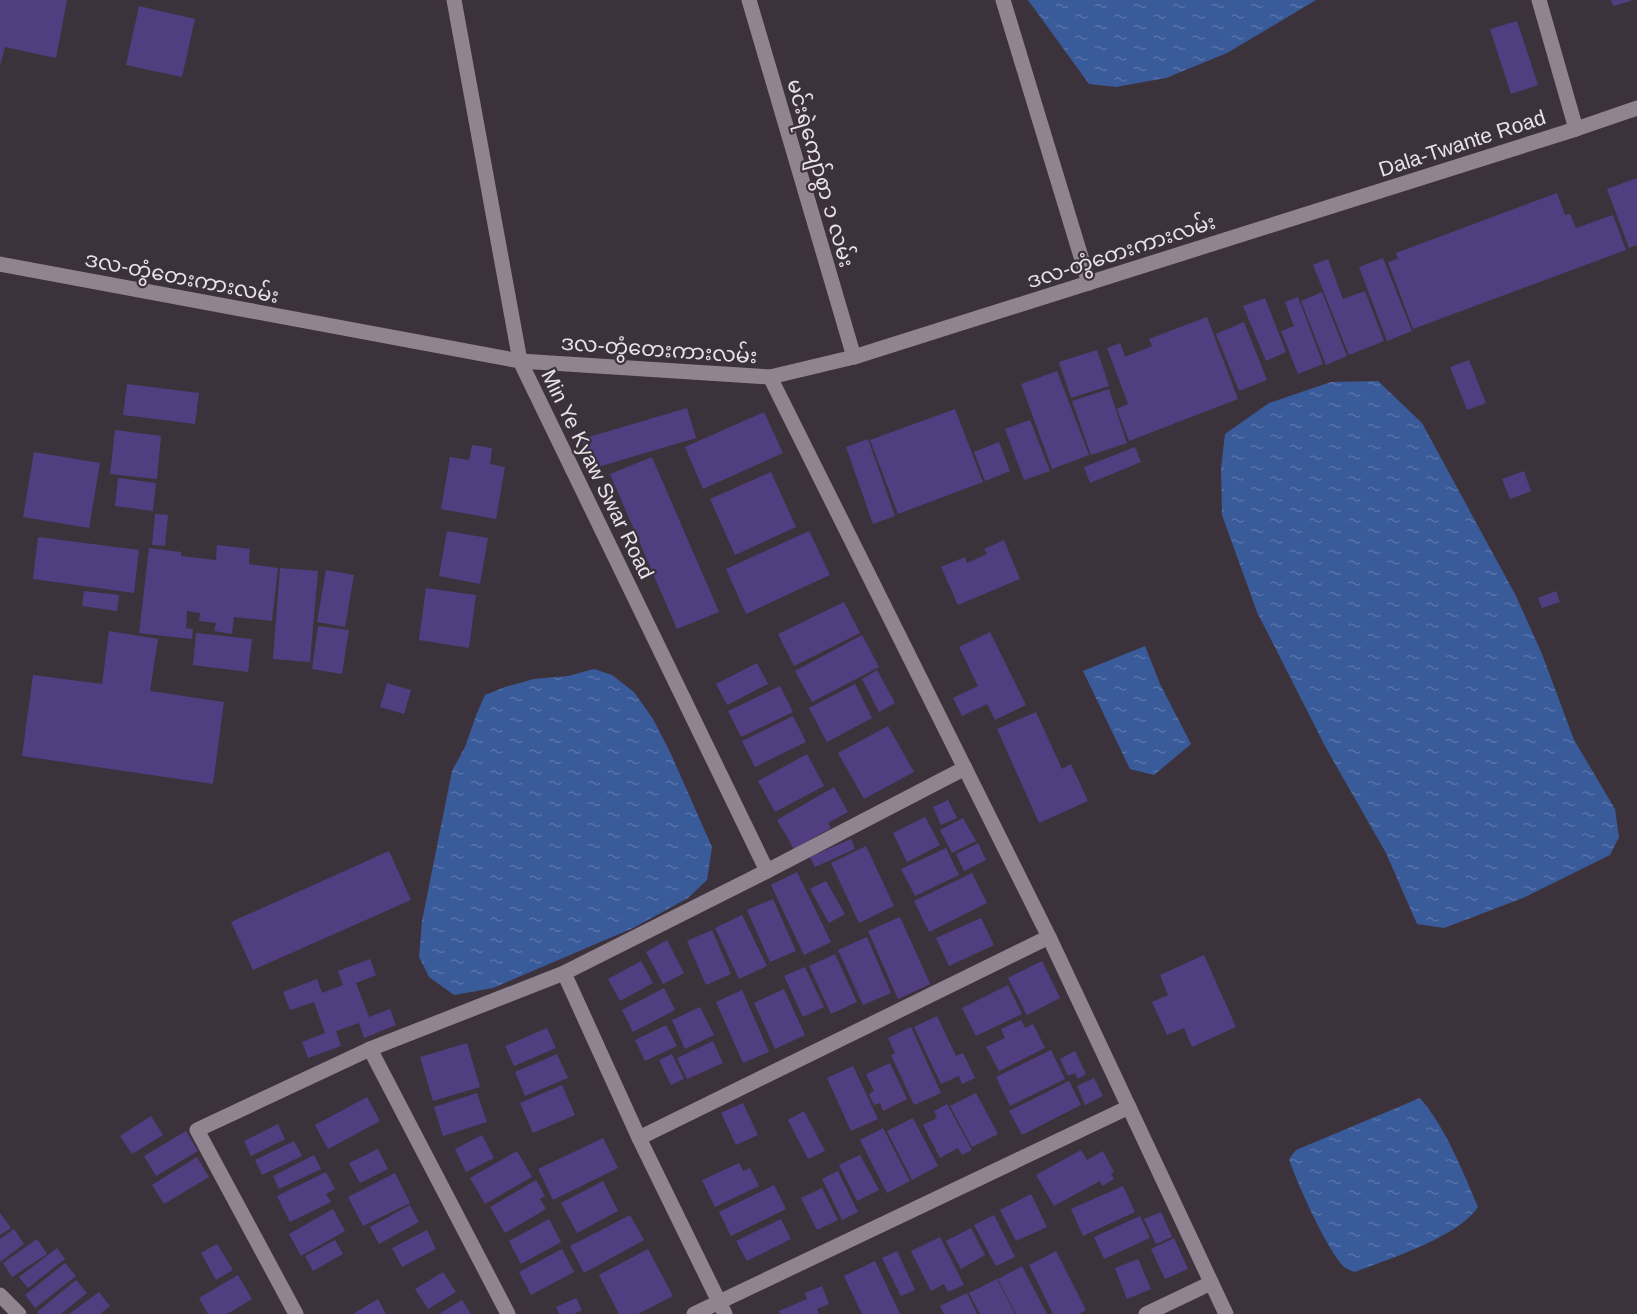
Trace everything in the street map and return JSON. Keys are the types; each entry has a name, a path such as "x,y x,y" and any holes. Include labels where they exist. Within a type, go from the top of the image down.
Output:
{"street":[{"name":"Min Ye Kyaw Swar Road","path":"454,0 520,361 767,871"},
{"name":"မင်းရဲကျော်စွာ ၁ လမ်း","path":"749,0 854,357"},
{"path":"1003,0 1089,283"},
{"path":"1539,0 1576,129"},
{"name":"Dala-Twante Road","path":"1300,216 1637,108"},
{"name":"ဒလ-တွံတေးကားလမ်း","path":"0,264 520,361 770,377 854,357 1300,216"},
{"path":"770,377 1049,937 1226,1314"},
{"path":"296,1314 197,1130 370,1049 564,974 965,768"},
{"path":"639,1138 1049,937"},
{"path":"564,974 639,1138 722,1308"},
{"path":"370,1049 508,1314"},
{"path":"694,1314 722,1308 1129,1107"},
{"path":"1146,1314 1211,1283"},
{"path":"0,1295 19,1314"}],"water":[{"path":"1028,0 1316,0 1227,53 1166,78 1116,87 1089,84"},
{"path":"1378,381 1422,423 1516,596 1542,654 1574,740 1615,809 1619,837 1610,855 1523,898 1444,928 1417,924 1386,853 1326,748 1257,612 1222,515 1221,469 1225,434 1269,403 1331,382"},
{"path":"1145,646 1160,684 1191,744 1154,775 1130,769 1083,671"},
{"path":"594,669 612,675 634,692 653,719 712,847 707,880 688,898 633,928 493,988 454,995 429,977 419,957 422,921 452,771 465,747 485,695 534,679 568,676"},
{"path":"1420,1098 1446,1137 1478,1207 1469,1218 1455,1228 1422,1246 1355,1272 1347,1269 1339,1262 1323,1235 1289,1159 1296,1150"}],"building":[{"path":"0,0 67,0 56,58 5,47 0,66"},
{"path":"1611,0 1631,0 1631,1 1613,6"},
{"path":"139,6 195,19 182,77 126,65"},
{"path":"1517,21 1538,85 1511,94 1490,29"},
{"path":"1637,178 1637,245 1629,248 1607,189"},
{"path":"1557,193 1565,215 1570,214 1576,228 1613,215 1626,250 1413,329 1388,262 1398,259 1396,253"},
{"path":"1383,258 1412,331 1387,341 1359,267"},
{"path":"1328,259 1343,299 1365,291 1384,341 1349,355 1313,265"},
{"path":"1322,292 1347,356 1326,365 1301,301"},
{"path":"1298,297 1323,364 1298,374 1281,331 1294,326 1285,302"},
{"path":"1265,298 1286,352 1266,361 1243,306"},
{"path":"1207,317 1238,399 1129,441 1117,409 1128,404 1107,348 1120,343 1125,357 1152,346 1149,339"},
{"path":"1244,322 1267,380 1239,391 1216,334"},
{"path":"1097,350 1109,386 1071,398 1059,362"},
{"path":"1469,360 1486,403 1467,410 1450,367"},
{"path":"1057,371 1089,455 1052,469 1021,384"},
{"path":"127,384 199,393 195,424 123,415"},
{"path":"1109,389 1127,443 1091,455 1072,401"},
{"path":"687,408 696,438 591,469 582,439"},
{"path":"955,409 983,482 898,514 870,440"},
{"path":"764,412 783,453 703,489 685,447"},
{"path":"1030,420 1050,471 1024,480 1005,429"},
{"path":"115,430 161,436 157,479 110,474"},
{"path":"868,439 895,516 873,524 846,447"},
{"path":"999,442 1010,471 985,481 974,452"},
{"path":"472,445 492,448 490,464 505,467 496,519 441,509 450,457 469,460"},
{"path":"1135,447 1141,462 1090,483 1084,467"},
{"path":"34,452 100,463 89,528 23,517"},
{"path":"652,457 719,612 677,629 610,474"},
{"path":"1524,471 1531,491 1510,499 1502,479"},
{"path":"771,472 796,527 735,555 710,499"},
{"path":"118,478 156,483 153,511 115,506"},
{"path":"155,514 168,515 165,546 152,545"},
{"path":"447,531 488,538 480,584 439,576"},
{"path":"809,531 830,575 746,614 726,569"},
{"path":"38,537 139,550 134,593 33,579"},
{"path":"1004,540 1020,579 958,605 941,567 965,557 967,563 987,554 984,549"},
{"path":"217,545 250,549 249,564 278,568 272,621 234,617 232,634 214,631 216,623 199,621 200,613 187,611 186,628 193,629 192,639 139,633 149,548 181,552 181,556 216,560"},
{"path":"280,568 318,571 310,662 273,659"},
{"path":"326,570 354,575 345,627 317,622"},
{"path":"426,588 476,595 469,648 419,640"},
{"path":"84,591 119,595 117,611 82,606"},
{"path":"1556,591 1560,602 1542,608 1538,598"},
{"path":"844,602 860,633 794,666 778,634"},
{"path":"318,626 349,630 342,674 312,669"},
{"path":"109,631 158,639 150,691 224,702 213,784 22,756 33,675 102,684"},
{"path":"990,632 1026,705 995,720 987,704 962,716 953,698 978,686 959,647"},
{"path":"196,633 252,639 248,672 193,665"},
{"path":"862,635 879,667 812,702 795,671"},
{"path":"757,663 768,684 727,705 716,684"},
{"path":"877,670 895,703 879,712 862,679"},
{"path":"387,683 411,690 404,714 380,707"},
{"path":"855,684 872,718 827,742 809,708"},
{"path":"780,686 793,712 741,737 728,711"},
{"path":"1036,712 1062,769 1071,764 1088,801 1039,823 997,729"},
{"path":"793,716 806,742 755,767 742,741"},
{"path":"888,726 914,772 864,799 838,753"},
{"path":"807,754 824,786 775,812 758,781"},
{"path":"834,787 848,812 828,823 831,828 794,849 777,820"},
{"path":"948,800 957,818 941,825 933,807"},
{"path":"925,817 940,845 907,862 893,833"},
{"path":"963,818 976,841 952,853 940,830"},
{"path":"851,839 855,849 815,867 810,857"},
{"path":"978,843 986,860 964,871 956,854"},
{"path":"866,846 894,906 859,923 831,863"},
{"path":"946,848 959,875 915,896 901,869"},
{"path":"389,851 411,900 253,970 231,922"},
{"path":"797,872 831,942 804,955 771,885"},
{"path":"972,873 987,903 929,932 914,901"},
{"path":"826,881 845,914 829,923 810,889"},
{"path":"773,899 796,951 770,962 747,910"},
{"path":"742,915 767,966 739,979 715,928"},
{"path":"900,917 930,984 898,999 868,931"},
{"path":"981,918 994,945 949,966 936,938"},
{"path":"712,930 731,974 706,985 687,941"},
{"path":"867,937 891,993 863,1005 838,950"},
{"path":"667,940 684,973 663,984 646,952"},
{"path":"835,954 857,1002 831,1014 809,966"},
{"path":"1204,955 1236,1027 1192,1047 1184,1028 1167,1035 1152,1002 1168,995 1160,975"},
{"path":"370,959 376,975 356,983 369,1017 390,1009 396,1025 364,1038 359,1023 336,1031 341,1046 308,1058 302,1042 325,1033 314,1002 290,1010 283,992 317,979 322,993 343,985 338,971"},
{"path":"641,961 653,983 620,1001 608,979"},
{"path":"1042,961 1060,998 1027,1015 1008,978"},
{"path":"805,967 824,1007 803,1017 784,976"},
{"path":"1008,985 1022,1014 976,1036 962,1008"},
{"path":"664,988 675,1010 633,1032 622,1010"},
{"path":"784,989 805,1035 775,1049 754,1003"},
{"path":"742,990 769,1052 743,1063 716,1002"},
{"path":"700,1007 714,1035 685,1049 672,1020"},
{"path":"937,1016 956,1056 963,1053 975,1078 962,1084 959,1076 941,1084 914,1027"},
{"path":"1021,1020 1025,1028 1033,1024 1045,1048 999,1071 986,1047 1005,1038 1001,1029"},
{"path":"666,1025 677,1046 645,1061 635,1040"},
{"path":"911,1027 941,1093 914,1105 891,1055 895,1053 888,1038"},
{"path":"547,1028 556,1048 514,1066 505,1046"},
{"path":"713,1041 723,1063 687,1079 677,1058"},
{"path":"467,1043 480,1087 433,1101 420,1057"},
{"path":"1051,1050 1065,1079 1010,1106 996,1077"},
{"path":"1075,1051 1086,1074 1078,1079 1075,1073 1068,1076 1060,1059"},
{"path":"557,1054 568,1078 525,1096 515,1072"},
{"path":"672,1054 684,1079 671,1085 659,1060"},
{"path":"890,1063 907,1099 883,1111 880,1103 874,1105 869,1094 874,1091 866,1074"},
{"path":"853,1066 878,1119 851,1131 827,1078"},
{"path":"1094,1078 1103,1096 1085,1105 1077,1086"},
{"path":"1069,1081 1081,1105 1022,1135 1009,1111"},
{"path":"562,1085 575,1115 533,1133 520,1103"},
{"path":"477,1093 487,1122 443,1136 434,1107"},
{"path":"976,1093 998,1134 972,1147 950,1106"},
{"path":"367,1097 380,1121 328,1149 315,1125"},
{"path":"743,1103 758,1135 736,1145 721,1113"},
{"path":"947,1104 972,1150 962,1155 958,1148 940,1158 923,1125 937,1118 934,1111"},
{"path":"804,1111 825,1151 808,1159 788,1120"},
{"path":"151,1116 163,1135 132,1154 120,1136"},
{"path":"913,1118 938,1166 912,1180 887,1131"},
{"path":"278,1124 285,1139 251,1156 244,1141"},
{"path":"883,1128 910,1181 887,1193 860,1140"},
{"path":"186,1131 198,1151 156,1176 144,1156"},
{"path":"482,1135 494,1158 466,1172 455,1149"},
{"path":"603,1138 618,1168 553,1200 538,1169"},
{"path":"294,1141 302,1156 262,1175 255,1160"},
{"path":"378,1149 388,1169 360,1183 349,1163"},
{"path":"1081,1150 1087,1160 1103,1151 1114,1172 1111,1174 1114,1179 1102,1186 1100,1181 1054,1206 1036,1175"},
{"path":"517,1151 532,1177 485,1204 470,1178"},
{"path":"314,1155 321,1169 279,1189 273,1176"},
{"path":"860,1155 879,1190 857,1201 839,1165"},
{"path":"197,1157 209,1177 164,1204 152,1185"},
{"path":"739,1163 743,1171 750,1168 759,1186 715,1207 702,1180"},
{"path":"838,1171 858,1212 842,1220 822,1179"},
{"path":"326,1172 335,1189 326,1194 331,1202 290,1222 277,1196"},
{"path":"395,1173 410,1203 363,1226 348,1197"},
{"path":"536,1180 545,1196 540,1199 546,1209 505,1233 490,1207"},
{"path":"603,1181 618,1211 577,1233 561,1203"},
{"path":"774,1185 786,1209 731,1236 719,1212"},
{"path":"1123,1186 1135,1212 1083,1236 1071,1209"},
{"path":"822,1188 838,1220 817,1230 801,1198"},
{"path":"1031,1194 1047,1227 1016,1241 1000,1210"},
{"path":"410,1205 419,1222 379,1244 370,1227"},
{"path":"333,1209 345,1231 301,1256 289,1234"},
{"path":"1161,1212 1172,1237 1156,1244 1144,1219"},
{"path":"0,1213 11,1228 0,1235"},
{"path":"630,1215 644,1240 584,1273 570,1246"},
{"path":"994,1215 1015,1257 996,1266 974,1225"},
{"path":"1140,1216 1150,1238 1104,1259 1094,1237"},
{"path":"549,1219 561,1242 521,1264 509,1241"},
{"path":"781,1219 791,1239 747,1261 736,1241"},
{"path":"971,1228 985,1255 961,1269 946,1241"},
{"path":"14,1229 24,1244 0,1262 0,1239"},
{"path":"427,1230 436,1249 402,1267 392,1248"},
{"path":"940,1237 964,1285 948,1292 944,1284 931,1291 911,1251"},
{"path":"1174,1238 1188,1269 1165,1279 1151,1249"},
{"path":"37,1239 47,1254 12,1277 3,1263"},
{"path":"335,1240 343,1254 313,1271 305,1256"},
{"path":"217,1244 233,1270 216,1280 201,1253"},
{"path":"57,1248 65,1259 28,1288 19,1277"},
{"path":"562,1249 574,1272 531,1295 519,1272"},
{"path":"648,1249 673,1296 638,1314 619,1314 599,1275"},
{"path":"897,1251 915,1290 901,1296 882,1258"},
{"path":"1056,1251 1086,1310 1079,1314 1053,1314 1029,1265"},
{"path":"1138,1259 1151,1289 1127,1299 1115,1268"},
{"path":"875,1261 900,1314 862,1314 844,1276"},
{"path":"65,1263 76,1276 35,1308 25,1295"},
{"path":"1022,1266 1047,1314 1016,1314 998,1279"},
{"path":"443,1272 456,1292 428,1309 415,1289"},
{"path":"238,1275 252,1299 227,1314 208,1314 199,1298"},
{"path":"997,1279 1015,1314 980,1314 969,1293"},
{"path":"76,1280 87,1293 61,1314 39,1314 37,1312"},
{"path":"822,1286 829,1304 817,1309 819,1314 780,1314 779,1311 807,1299 805,1293"},
{"path":"99,1292 110,1306 100,1314 69,1314"},
{"path":"967,1293 977,1314 944,1314 940,1306"},
{"path":"576,1298 582,1310 574,1314 559,1314 556,1307"},
{"path":"378,1299 386,1314 353,1314"},
{"path":"462,1300 471,1314 439,1314"}]}
